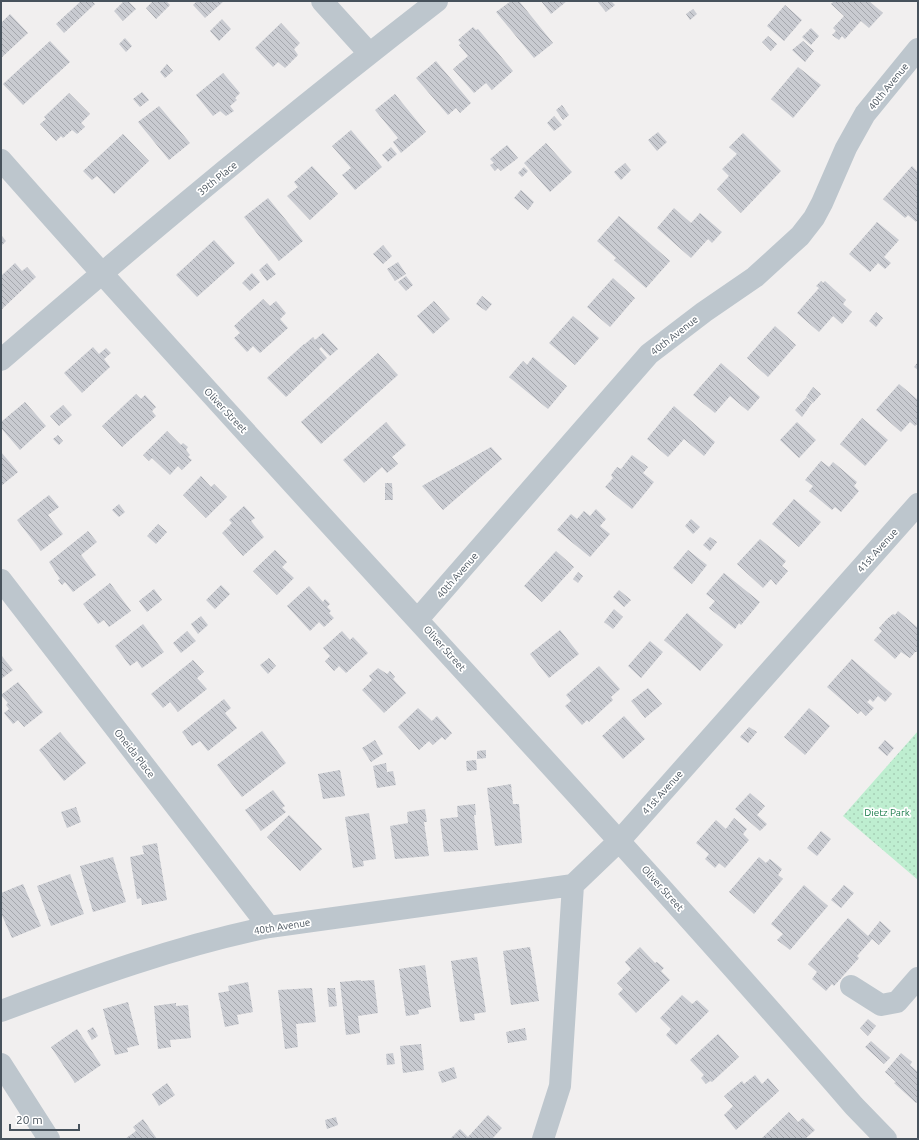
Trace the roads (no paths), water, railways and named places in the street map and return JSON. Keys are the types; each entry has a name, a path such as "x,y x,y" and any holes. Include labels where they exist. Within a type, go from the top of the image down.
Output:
{"street":[{"path":"322,1 369,53"},
{"name":"39th Place","path":"1,360 101,273 369,53 437,1"},
{"name":"40th Avenue","path":"418,619 649,354 698,316 755,277 800,236 814,218 822,203 846,148 864,114 918,49"},
{"name":"Oliver Street","path":"1,160 101,273 620,840 854,1106 886,1139"},
{"name":"41st Avenue","path":"574,885 620,840 918,504"},
{"name":"Oneida Place","path":"1,580 269,927"},
{"path":"543,1139 560,1086 574,885"},
{"name":"40th Avenue","path":"1,1011 80,981 150,958 236,934 269,927 574,885"},
{"path":"852,986 881,1005 897,1002 918,978"},
{"path":"1,1064 49,1139"}],"park label":[{"name":"Dietz Park","path":"887,812"}]}
